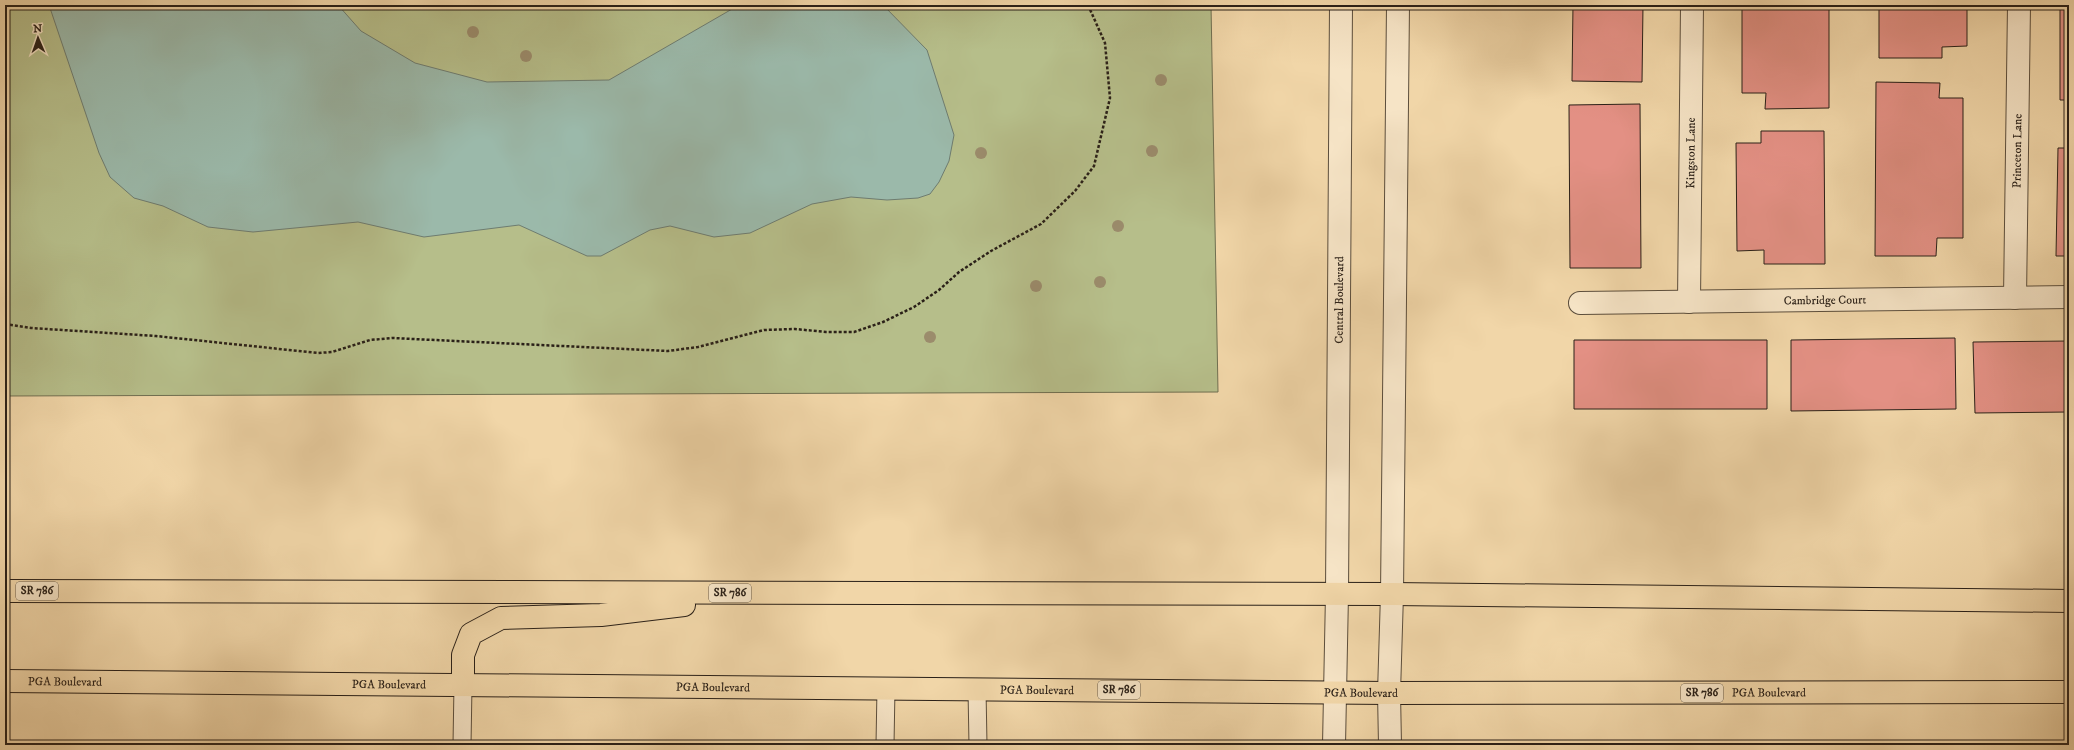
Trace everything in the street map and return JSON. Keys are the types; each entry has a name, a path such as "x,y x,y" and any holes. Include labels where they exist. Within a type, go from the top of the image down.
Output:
{"main road":[{"name":"SR 786","path":"5,591 1392,594 2069,601"},
{"path":"463,684 463,655 471,634 500,618 601,615 773,593"},
{"name":"PGA Boulevard","path":"5,681 1389,693 2069,692"}],"street":[{"name":"Central Boulevard","path":"1334,745 1337,594 1341,5"},
{"path":"1390,745 1389,693 1392,594 1398,5"},
{"name":"Kingston Lane","path":"1689,302 1692,5"},
{"name":"Princeton Lane","path":"2015,298 2019,5"},
{"name":"Cambridge Court","path":"1580,303 2069,298"}],"lane":[{"path":"462,745 463,684"},
{"path":"885,745 886,688"},
{"path":"977,689 978,745"}],"path":[{"path":"5,324 31,328 246,344 318,353 332,352 381,338 668,351 698,348 764,330 795,329 826,332 854,332 883,322 914,306 939,290 959,272 991,251 1041,224 1075,191 1094,166 1110,98 1105,43 1088,5"}],"green space":[{"path":"5,5 1211,5 1218,392 5,396"}],"shaded area":[{"path":"49,5 338,5 361,31 415,63 487,82 609,80 739,5 883,5 927,50 954,135 949,161 939,182 930,194 918,198 887,200 851,197 812,204 750,233 714,237 670,226 650,230 601,256 587,256 519,225 424,237 358,222 253,232 208,227 163,206 134,198 110,177 99,153"}],"building":[{"path":"1573,5 1643,5 1642,82 1572,81"},
{"path":"1742,5 1829,5 1829,108 1765,109 1766,93 1742,93"},
{"path":"1879,5 1967,5 1967,46 1942,47 1942,58 1879,58"},
{"path":"2060,5 2069,5 2069,100 2060,100"},
{"path":"1876,82 1940,83 1939,98 1963,98 1963,238 1937,238 1936,256 1875,256"},
{"path":"1640,104 1641,268 1570,268 1569,105"},
{"path":"1761,131 1824,131 1825,264 1764,264 1764,250 1737,251 1736,143 1761,143"},
{"path":"2058,148 2069,148 2069,256 2056,256"},
{"path":"1955,338 1956,409 1791,411 1791,340"},
{"path":"1574,340 1767,340 1767,409 1574,409"},
{"path":"2069,341 2069,412 1975,413 1973,342"}]}
